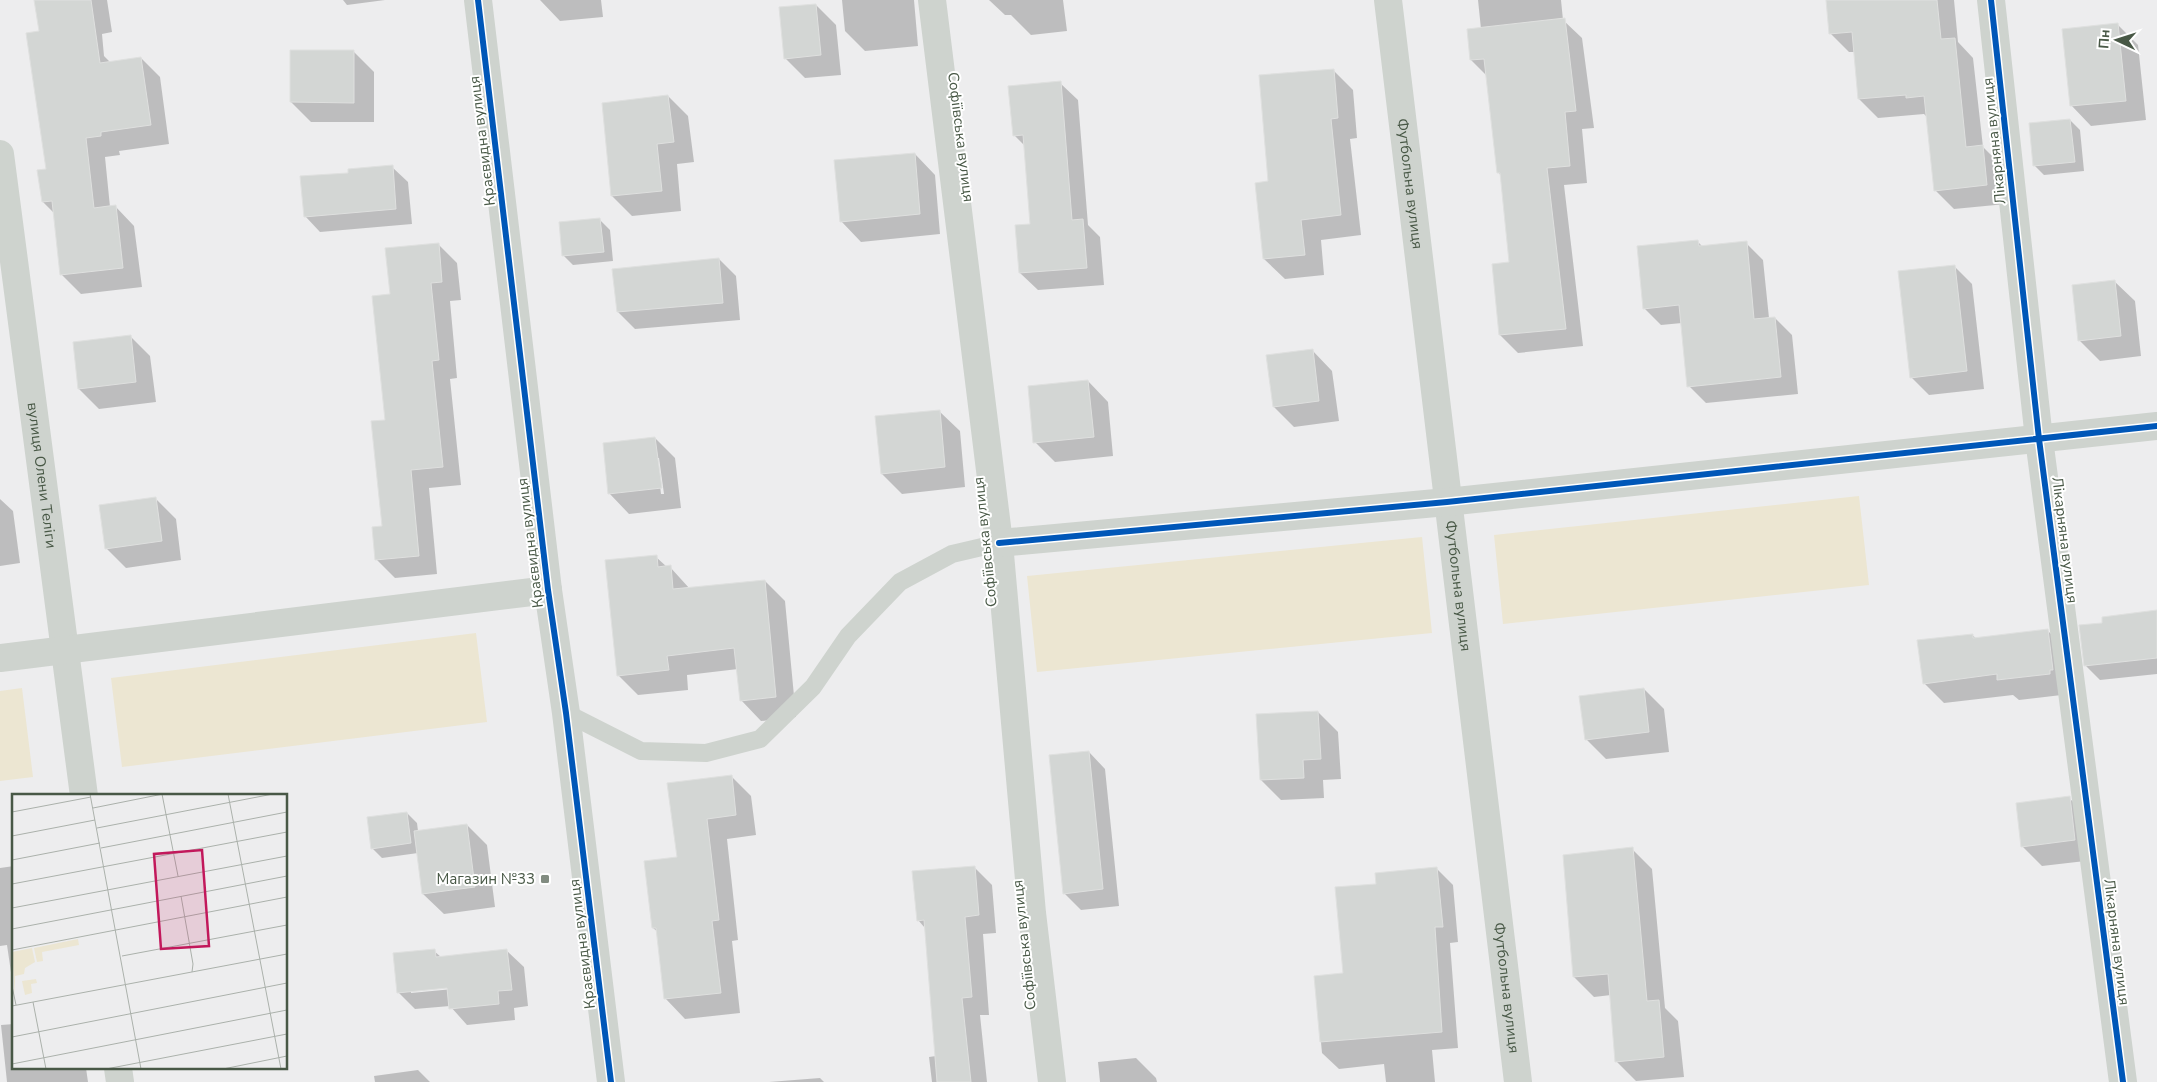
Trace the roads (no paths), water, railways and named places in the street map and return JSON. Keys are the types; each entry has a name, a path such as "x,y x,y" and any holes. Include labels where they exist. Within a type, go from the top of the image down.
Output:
{"street":[{"name":"Краєвидна вулиця","path":"478,0 548,590 566,713 611,1082"},
{"name":"Софіївська вулиця","path":"932,0 999,542 1032,913 1052,1082"},
{"name":"Футбольна вулиця","path":"1388,0 1518,1082"},
{"name":"Лікарняна вулиця","path":"1991,0 2039,439 2123,1082"},
{"name":"вулиця Олени Теліги","path":"0,154 84,794"},
{"path":"999,542 1448,502 2157,426"},
{"path":"0,658 548,590"}],"lane":[{"path":"566,713 641,751 706,753 760,739 813,687 848,636 900,582 952,554 999,542"}],"place":[{"name":"Магазин №33","path":"545,879"}]}
